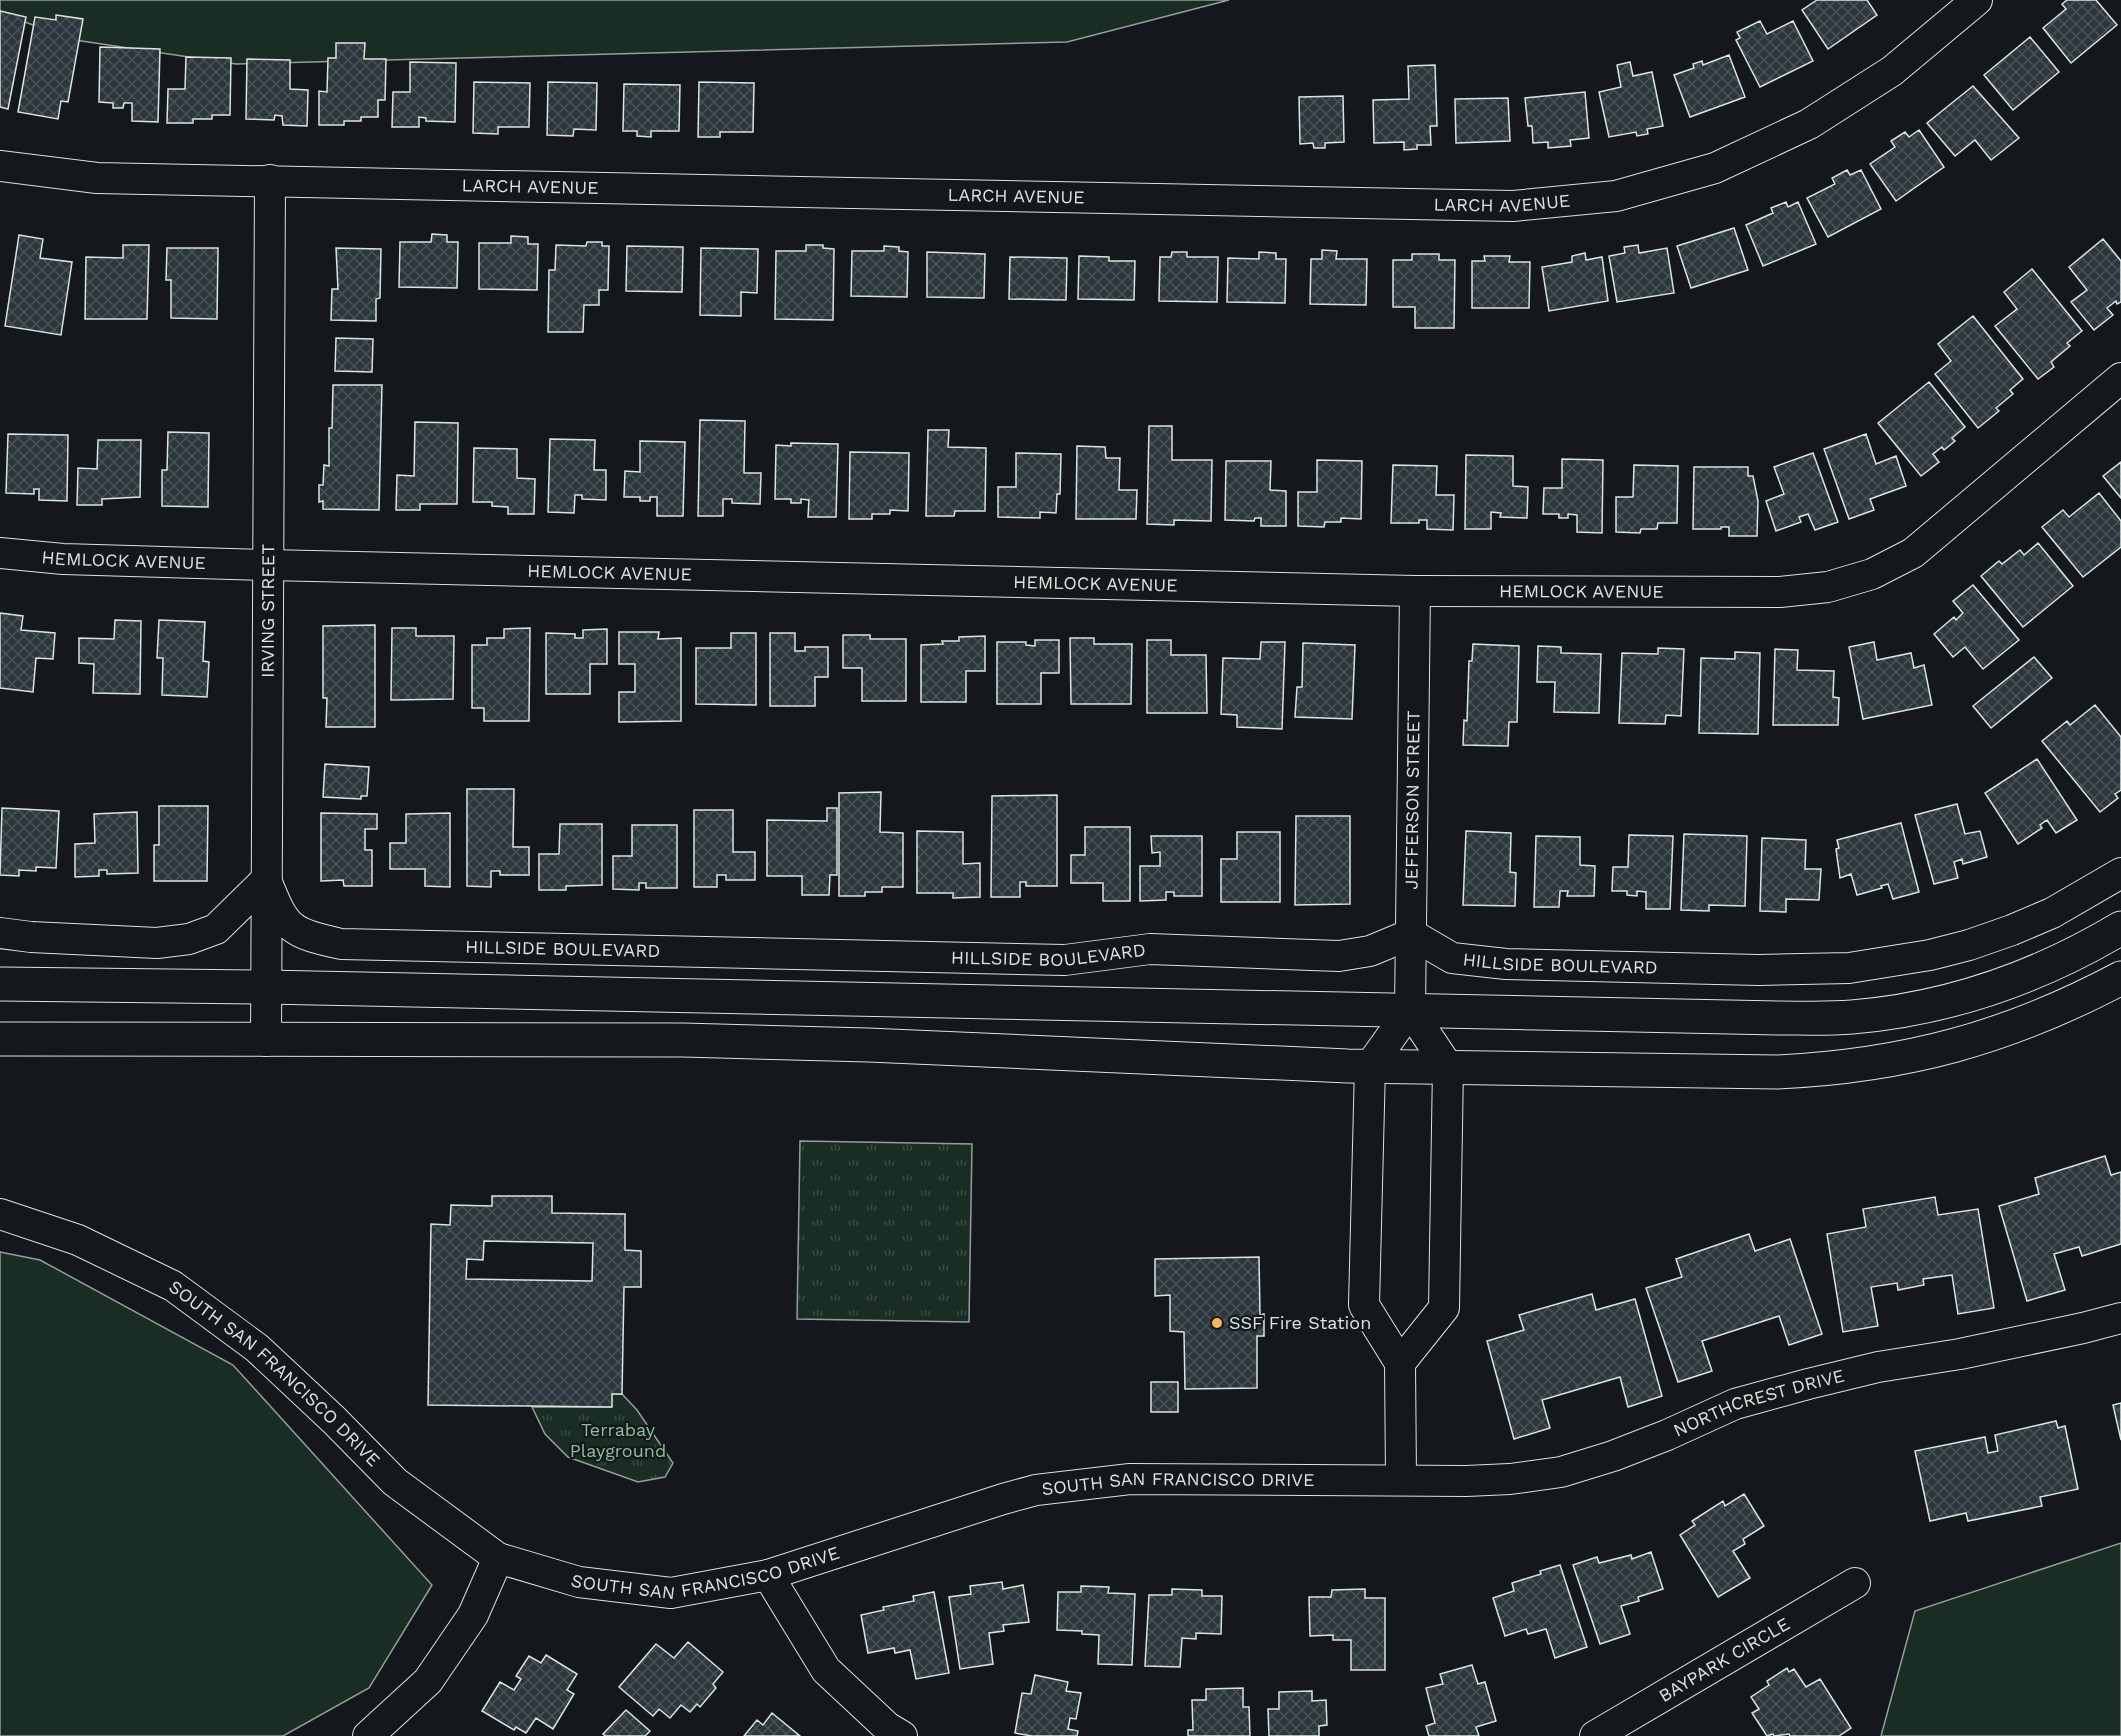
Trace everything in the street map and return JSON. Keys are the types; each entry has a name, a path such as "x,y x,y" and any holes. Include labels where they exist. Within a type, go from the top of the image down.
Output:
{"main road":[{"path":"0,984 266,987 1814,1018 1887,1013 1957,999 2027,976 2121,928"},
{"path":"0,1039 683,1040 867,1045 1370,1066 1795,1071 1850,1067 1920,1055 1988,1037 2056,1010 2121,978"}],"street":[{"name":"LARCH AVENUE","path":"0,166 98,178 1513,206 1616,196 1715,168 1809,124 1892,71 1977,0"},
{"name":"IRVING STREET","path":"266,1041 270,180"},
{"name":"HEMLOCK AVENUE","path":"0,553 63,560 268,566 1415,591 1780,592 1828,587 1872,574 1913,553 2121,378"},
{"name":"JEFFERSON STREET","path":"1410,1010 1415,591"},
{"name":"HILLSIDE BOULEVARD","path":"266,880 288,926 308,937 341,944 1065,960 1150,949 1339,956 1370,951 1411,934 1452,958 1506,964 1759,970 1849,968 1930,955 1969,945 2052,913 2121,873"},
{"path":"0,933 31,937 157,943 189,939 216,929 266,880"},
{"path":"1400,1363 1444,1308 1448,1067 1410,1010 1370,1066 1364,1305 1400,1363 1401,1479"},
{"name":"SOUTH SAN FRANCISCO DRIVE","path":"0,1214 78,1240 173,1286 257,1348 334,1420 395,1482 498,1558 579,1582 671,1593 768,1575 1036,1490 1130,1479 1401,1479"},
{"name":"NORTHCREST DRIVE","path":"1401,1479 1466,1481 1510,1479 1561,1472 1613,1456 1667,1435 1735,1404 1878,1367 1960,1354 2121,1317"},
{"path":"368,1736 428,1681 473,1615 498,1558"},
{"path":"768,1575 826,1670 887,1727 902,1736"},
{"name":"BAYPARK CIRCLE","path":"1595,1736 1855,1583"}],"green space":[{"path":"0,0 1229,0 1067,42 236,64 68,39 0,12"},
{"path":"800,1141 972,1144 969,1322 797,1319"},
{"path":"0,1252 40,1260 233,1365 432,1585 369,1688 283,1736 0,1736"},
{"name":"Terrabay Playground","path":"612,1394 622,1394 637,1410 673,1463 665,1477 638,1482 568,1457 545,1434 532,1407 611,1407"},
{"path":"2121,1543 2121,1736 1881,1736 1915,1611"}],"building":[{"path":"1817,0 1867,0 1877,15 1828,49 1802,10"},
{"path":"2067,0 2096,0 2117,25 2071,63 2043,28 2066,9 2062,4"},
{"path":"0,11 26,17 8,109 0,107"},
{"path":"56,15 83,19 68,102 61,101 58,119 18,112 35,17 56,20"},
{"path":"1760,21 1767,34 1793,21 1813,61 1760,87 1736,40 1740,38 1737,32"},
{"path":"2030,37 2059,72 2013,110 1984,75"},
{"path":"336,43 365,43 364,59 386,59 385,100 378,100 378,117 361,117 361,121 344,121 344,125 319,125 319,91 327,92 328,58 336,58"},
{"path":"100,47 160,49 158,122 132,121 132,103 124,103 123,108 113,108 113,103 99,102"},
{"path":"1729,55 1745,97 1690,117 1674,75 1694,68 1693,64 1702,61 1703,65"},
{"path":"186,57 231,58 230,115 212,115 212,119 193,119 193,123 167,123 168,89 185,89"},
{"path":"247,59 290,60 290,89 308,90 307,126 283,125 282,116 275,115 274,120 246,119"},
{"path":"410,62 456,63 455,122 426,121 426,118 419,117 419,127 392,127 393,92 410,92"},
{"path":"1630,62 1633,76 1652,72 1663,126 1647,129 1648,134 1637,136 1636,132 1609,137 1599,92 1621,87 1617,65"},
{"path":"1435,65 1437,126 1430,126 1431,145 1417,145 1417,149 1404,150 1404,142 1374,143 1373,100 1409,99 1408,66"},
{"path":"474,82 530,83 529,127 498,127 498,134 473,133"},
{"path":"548,82 597,83 596,130 574,129 573,136 547,135"},
{"path":"699,82 754,83 753,132 720,132 720,137 698,137"},
{"path":"624,84 680,85 679,131 651,131 651,137 637,136 637,131 623,131"},
{"path":"1973,86 2019,138 1991,160 1975,140 1955,156 1927,123"},
{"path":"1585,92 1589,138 1570,140 1571,146 1548,148 1548,142 1533,143 1532,126 1528,126 1525,98"},
{"path":"1343,96 1344,142 1325,143 1325,148 1314,148 1313,143 1300,144 1299,97"},
{"path":"1508,98 1510,141 1456,143 1455,99"},
{"path":"1919,130 1944,167 1896,201 1870,164 1895,147 1891,141 1905,132 1909,137"},
{"path":"1847,170 1850,175 1861,170 1881,209 1828,237 1807,198 1835,184 1832,178"},
{"path":"1786,202 1788,207 1798,202 1816,244 1763,266 1746,225 1773,213 1771,208"},
{"path":"1734,228 1748,270 1691,288 1677,246"},
{"path":"432,234 447,235 447,242 458,242 457,288 399,287 400,242 431,242"},
{"path":"19,235 43,239 40,258 72,262 61,335 5,326"},
{"path":"511,236 528,237 528,244 538,244 537,290 479,289 479,243 511,243"},
{"path":"2103,239 2121,261 2121,302 2117,304 2116,301 2107,308 2113,315 2094,330 2071,302 2087,290 2069,267"},
{"path":"587,242 602,242 602,246 609,246 608,290 599,290 599,305 584,305 583,332 548,332 549,270 555,270 556,245 586,246"},
{"path":"123,245 149,245 147,319 85,319 86,257 123,258"},
{"path":"806,245 823,245 823,248 834,249 833,320 775,319 776,251 806,251"},
{"path":"1638,245 1639,253 1667,248 1674,293 1617,302 1609,256 1625,253 1624,247"},
{"path":"627,246 683,247 682,292 626,291"},
{"path":"884,246 899,247 899,251 908,252 907,297 851,296 852,251 884,251"},
{"path":"167,248 218,248 217,319 171,318 171,280 166,280"},
{"path":"336,248 381,249 380,298 376,299 376,321 331,320 332,289 338,289"},
{"path":"701,248 758,249 757,293 741,292 741,316 700,315"},
{"path":"1322,250 1337,251 1336,259 1367,259 1366,305 1310,304 1311,259 1322,259"},
{"path":"927,252 985,254 984,298 927,297"},
{"path":"1172,252 1187,252 1187,257 1218,257 1217,302 1159,301 1160,257 1171,257"},
{"path":"1259,252 1276,253 1276,259 1286,259 1285,303 1227,302 1228,258 1259,259"},
{"path":"1585,253 1586,260 1602,257 1608,301 1549,311 1542,267 1572,262 1572,256"},
{"path":"1412,254 1439,254 1439,260 1455,260 1454,328 1415,328 1415,307 1393,307 1393,260 1412,260"},
{"path":"1079,256 1109,257 1109,261 1135,261 1134,300 1078,299"},
{"path":"1484,256 1510,256 1509,262 1530,262 1529,308 1472,308 1472,261 1485,261"},
{"path":"1010,257 1067,258 1066,300 1009,299"},
{"path":"2032,269 2082,331 2067,343 2070,346 2051,362 2054,367 2038,379 1995,326 2017,309 2004,292"},
{"path":"1973,316 2023,379 2010,390 2013,394 1996,408 1999,411 1978,428 1935,374 1951,361 1938,344"},
{"path":"336,338 373,339 372,372 335,371"},
{"path":"1929,382 1965,427 1952,438 1955,441 1944,450 1942,447 1933,454 1939,462 1921,476 1878,423"},
{"path":"333,385 382,385 379,510 323,509 323,501 319,502 319,485 323,485 324,465 329,466 329,428 332,428"},
{"path":"700,420 745,421 744,473 761,473 760,504 732,503 732,499 723,499 723,516 698,516"},
{"path":"415,422 458,423 457,504 420,504 420,510 396,510 397,475 414,476"},
{"path":"1149,426 1172,426 1172,460 1212,460 1211,521 1174,520 1174,525 1147,524"},
{"path":"928,430 949,430 948,447 986,448 985,511 955,511 954,516 926,516"},
{"path":"168,432 209,433 208,507 162,506 162,470 167,470"},
{"path":"8,434 68,435 67,501 39,500 39,489 34,489 34,494 6,493"},
{"path":"1866,434 1876,464 1896,456 1906,486 1870,499 1874,510 1849,519 1824,449"},
{"path":"550,439 595,440 594,470 606,470 606,500 582,499 582,495 575,495 574,513 548,512"},
{"path":"98,440 141,440 140,497 102,499 102,505 77,505 78,468 97,469"},
{"path":"640,441 685,442 683,516 657,516 657,497 650,497 650,501 640,501 640,497 624,497 625,471 640,472"},
{"path":"791,443 838,444 836,517 808,517 809,500 801,499 801,503 791,503 791,499 775,499 776,445 791,446"},
{"path":"1077,446 1105,447 1106,458 1120,458 1119,490 1137,490 1136,519 1076,519"},
{"path":"474,448 517,449 517,478 535,479 534,514 508,514 508,507 492,506 492,502 473,502"},
{"path":"850,452 909,453 908,511 890,510 890,514 872,514 872,519 849,519"},
{"path":"1016,453 1061,454 1060,494 1057,494 1056,513 1040,512 1040,518 998,517 998,487 1016,487"},
{"path":"1813,453 1838,522 1815,530 1808,514 1799,517 1801,522 1776,531 1766,501 1784,494 1774,467"},
{"path":"1466,455 1513,456 1513,486 1528,487 1527,518 1500,517 1501,513 1491,512 1491,529 1465,529"},
{"path":"1562,459 1603,460 1602,533 1577,532 1577,515 1568,514 1568,518 1559,518 1559,514 1543,514 1544,488 1562,488"},
{"path":"1317,460 1362,461 1361,519 1341,518 1341,522 1325,522 1324,527 1298,526 1298,492 1317,492"},
{"path":"1226,461 1271,461 1270,490 1286,491 1286,526 1261,526 1261,518 1255,518 1254,521 1225,520"},
{"path":"2121,462 2121,498 2103,476"},
{"path":"1393,465 1437,466 1436,495 1454,495 1453,530 1427,529 1427,520 1419,520 1419,523 1391,523"},
{"path":"1634,465 1678,466 1677,523 1658,523 1657,529 1641,529 1640,533 1616,532 1616,497 1633,497"},
{"path":"1694,467 1748,467 1748,476 1753,476 1758,501 1757,536 1729,536 1729,527 1693,529"},
{"path":"2099,493 2121,521 2121,547 2083,577 2042,527 2063,510 2069,517"},
{"path":"2038,543 2073,586 2023,627 1981,576 1999,561 2002,564 2020,550 2024,555"},
{"path":"1973,585 2019,640 1983,669 1965,647 1953,657 1934,634 1954,617 1956,620 1963,613 1953,601"},
{"path":"0,613 23,616 21,630 55,633 53,659 36,658 33,692 0,688"},
{"path":"115,620 141,621 140,694 93,693 94,664 79,663 79,638 114,639"},
{"path":"159,620 205,622 203,661 209,662 207,697 162,695 163,658 157,658"},
{"path":"375,625 375,727 326,727 327,698 323,698 323,626"},
{"path":"392,628 416,628 416,636 454,636 453,699 391,700"},
{"path":"530,628 529,721 484,721 484,708 472,708 472,645 487,645 487,638 504,638 504,629"},
{"path":"607,629 607,664 590,664 590,694 546,694 546,633 575,634 575,638 583,638 583,630"},
{"path":"619,632 659,632 658,639 681,638 681,721 619,722 619,692 635,692 635,664 619,664"},
{"path":"731,633 756,633 756,705 696,704 696,648 731,648"},
{"path":"770,633 795,633 795,651 805,651 805,647 828,647 828,677 815,677 815,706 770,706"},
{"path":"843,635 870,635 870,639 906,639 906,701 862,701 862,668 843,668"},
{"path":"985,636 985,671 966,671 966,702 921,702 921,645 959,641 959,637"},
{"path":"1070,638 1094,638 1094,644 1132,644 1131,704 1071,704"},
{"path":"1035,640 1059,640 1059,673 1041,673 1041,704 997,704 997,642 1026,642 1026,645 1035,646"},
{"path":"1147,640 1171,640 1171,655 1206,655 1207,713 1147,713"},
{"path":"1261,642 1285,642 1282,729 1237,727 1237,715 1221,714 1223,658 1260,659"},
{"path":"1874,642 1877,660 1911,653 1914,668 1924,665 1932,705 1863,719 1849,647"},
{"path":"1303,643 1355,645 1352,719 1295,717 1297,687 1302,687"},
{"path":"1473,644 1519,646 1517,722 1509,722 1508,746 1463,745 1464,720 1467,721 1469,661 1472,661"},
{"path":"1538,646 1561,647 1561,653 1601,654 1599,713 1554,712 1555,682 1537,682"},
{"path":"1658,648 1684,649 1681,716 1666,715 1665,724 1619,723 1622,653 1658,654"},
{"path":"1775,649 1798,650 1797,670 1834,671 1833,697 1839,698 1838,725 1773,725"},
{"path":"1735,652 1760,653 1758,734 1699,733 1701,658 1735,659"},
{"path":"2034,657 2052,678 1991,728 1973,706"},
{"path":"2095,705 2121,737 2121,790 2115,794 2118,798 2100,812 2042,741 2067,721 2070,725"},
{"path":"2037,759 2077,820 2056,833 2047,820 2040,825 2042,828 2018,844 1985,793"},
{"path":"325,764 369,767 367,796 361,796 361,799 323,797"},
{"path":"467,789 514,789 513,847 529,847 529,875 500,875 500,871 491,871 491,887 467,886"},
{"path":"881,792 880,832 903,833 903,887 882,887 882,892 865,892 865,896 839,896 839,793"},
{"path":"1057,795 1057,886 1026,886 1026,882 1020,882 1020,897 991,897 992,796"},
{"path":"1957,804 1965,834 1980,831 1987,857 1963,864 1962,859 1954,862 1958,878 1934,884 1915,815"},
{"path":"159,806 208,806 207,881 154,881 154,845 159,845"},
{"path":"2,808 59,811 56,868 36,867 36,871 19,870 19,876 0,875"},
{"path":"827,808 837,808 837,875 830,875 829,895 802,895 802,876 767,876 767,820 827,821"},
{"path":"694,810 733,810 733,852 755,852 755,880 726,880 726,875 717,875 717,887 694,887"},
{"path":"137,812 138,873 107,874 107,870 99,870 99,876 75,877 75,844 95,843 94,814"},
{"path":"321,813 377,814 377,829 365,829 365,850 372,850 372,886 344,886 343,880 321,881"},
{"path":"450,813 450,887 425,886 425,869 390,869 390,843 406,843 406,814"},
{"path":"1296,816 1350,816 1350,904 1295,905"},
{"path":"1901,823 1919,892 1893,899 1888,884 1857,895 1851,874 1840,878 1837,840"},
{"path":"560,824 602,824 602,885 566,886 566,890 539,890 539,854 559,854"},
{"path":"632,825 677,825 677,888 646,888 646,883 639,883 639,890 613,889 613,856 632,856"},
{"path":"1085,827 1130,827 1130,901 1103,901 1103,883 1071,883 1071,855 1085,855"},
{"path":"917,831 963,832 963,864 980,863 980,897 953,898 953,893 917,893"},
{"path":"1466,831 1511,833 1510,872 1516,873 1515,906 1463,905"},
{"path":"1237,832 1280,832 1280,902 1221,902 1221,859 1237,859"},
{"path":"1684,834 1747,836 1745,906 1709,905 1709,911 1681,910"},
{"path":"1629,835 1673,836 1670,909 1646,909 1646,892 1637,891 1637,896 1627,895 1627,891 1612,891 1613,867 1628,867"},
{"path":"1151,836 1202,836 1202,896 1174,896 1174,892 1166,892 1166,900 1140,901 1140,866 1160,866 1160,852 1152,853"},
{"path":"1536,836 1580,837 1580,865 1595,866 1594,896 1567,896 1568,891 1560,891 1559,907 1534,907"},
{"path":"1762,838 1806,840 1805,869 1821,869 1819,900 1786,899 1786,912 1760,911"},
{"path":"2105,1156 2111,1175 2121,1172 2121,1244 2082,1256 2079,1247 2054,1254 2065,1290 2027,1301 1999,1206 2039,1194 2035,1178"},
{"path":"492,1196 552,1196 552,1213 625,1214 625,1250 641,1251 641,1287 624,1287 622,1394 612,1394 612,1407 428,1405 431,1224 450,1225 451,1205 492,1206","holes":["484,1241 593,1243 592,1281 466,1279 467,1259 483,1260"]},
{"path":"1935,1197 1938,1215 1978,1209 1994,1308 1958,1314 1952,1275 1923,1279 1924,1285 1898,1290 1897,1283 1871,1287 1878,1326 1843,1332 1827,1234 1866,1227 1863,1209"},
{"path":"1749,1234 1755,1251 1790,1239 1822,1334 1789,1345 1779,1316 1702,1341 1712,1371 1678,1382 1646,1288 1682,1277 1676,1259"},
{"name":"SSF Fire Station","path":"1259,1257 1260,1315 1264,1314 1264,1336 1257,1336 1257,1388 1185,1389 1184,1332 1170,1331 1170,1295 1155,1296 1155,1259"},
{"path":"1592,1294 1596,1310 1635,1299 1662,1396 1628,1407 1620,1377 1542,1400 1550,1428 1514,1439 1487,1341 1524,1330 1519,1315"},
{"path":"1151,1382 1178,1382 1178,1412 1151,1412"},
{"path":"2121,1403 2121,1440 2113,1405"},
{"path":"2056,1421 2058,1428 2065,1426 2078,1489 2040,1497 2042,1506 1968,1521 1966,1513 1930,1521 1915,1451 1985,1437 1988,1453 1998,1451 1995,1435"},
{"path":"1744,1494 1764,1526 1743,1539 1745,1544 1733,1551 1750,1578 1718,1597 1680,1535 1695,1525 1692,1521 1723,1501 1725,1506"},
{"path":"1651,1552 1663,1589 1638,1597 1639,1601 1621,1606 1630,1634 1600,1644 1573,1565 1597,1557 1599,1563 1631,1555 1632,1559"},
{"path":"1560,1565 1587,1647 1555,1658 1546,1629 1528,1634 1526,1629 1505,1636 1493,1598 1514,1591 1512,1583"},
{"path":"1002,1582 1003,1589 1023,1585 1029,1622 1003,1625 1004,1631 989,1633 993,1664 960,1669 949,1597 971,1594 970,1586"},
{"path":"1081,1586 1109,1587 1108,1593 1135,1594 1132,1665 1098,1664 1099,1635 1082,1634 1082,1631 1057,1630 1058,1592 1081,1592"},
{"path":"1172,1589 1202,1590 1202,1596 1222,1596 1221,1634 1196,1633 1196,1639 1182,1638 1180,1667 1145,1666 1149,1595 1172,1595"},
{"path":"1365,1589 1365,1598 1385,1598 1385,1670 1351,1670 1351,1640 1333,1640 1333,1635 1310,1636 1309,1597 1331,1597 1332,1590"},
{"path":"934,1592 949,1673 916,1679 910,1650 895,1653 894,1648 868,1653 861,1615 884,1610 883,1607 914,1601 913,1596"},
{"path":"688,1642 723,1672 713,1684 716,1688 700,1707 697,1704 690,1712 681,1705 670,1718 659,1709 653,1716 619,1687 656,1644 674,1658"},
{"path":"546,1655 577,1674 567,1690 574,1694 553,1729 536,1718 526,1733 516,1727 514,1730 482,1711 500,1682 514,1690 521,1679 516,1676 529,1656 541,1663"},
{"path":"1472,1665 1478,1684 1485,1682 1496,1721 1476,1727 1479,1736 1429,1736 1426,1726 1435,1723 1426,1688 1443,1684 1440,1674"},
{"path":"1787,1668 1789,1672 1794,1669 1806,1687 1820,1679 1851,1728 1839,1736 1790,1736 1789,1734 1774,1736 1773,1734 1767,1736 1752,1713 1759,1709 1751,1697 1769,1685 1767,1681"},
{"path":"1035,1675 1068,1682 1066,1691 1081,1693 1076,1719 1070,1718 1068,1729 1078,1731 1077,1736 1032,1736 1015,1733 1022,1693 1031,1694"},
{"path":"1243,1688 1243,1707 1249,1707 1250,1736 1188,1736 1188,1730 1193,1730 1192,1700 1206,1700 1206,1689"},
{"path":"1312,1691 1312,1701 1326,1700 1327,1725 1319,1726 1319,1736 1269,1736 1268,1709 1279,1709 1279,1692"},
{"path":"626,1710 650,1731 645,1736 605,1736 603,1734"},
{"path":"772,1713 800,1736 744,1736 757,1720 763,1725"}],"place":[{"name":"SSF Fire Station","path":"1217,1323"}]}
